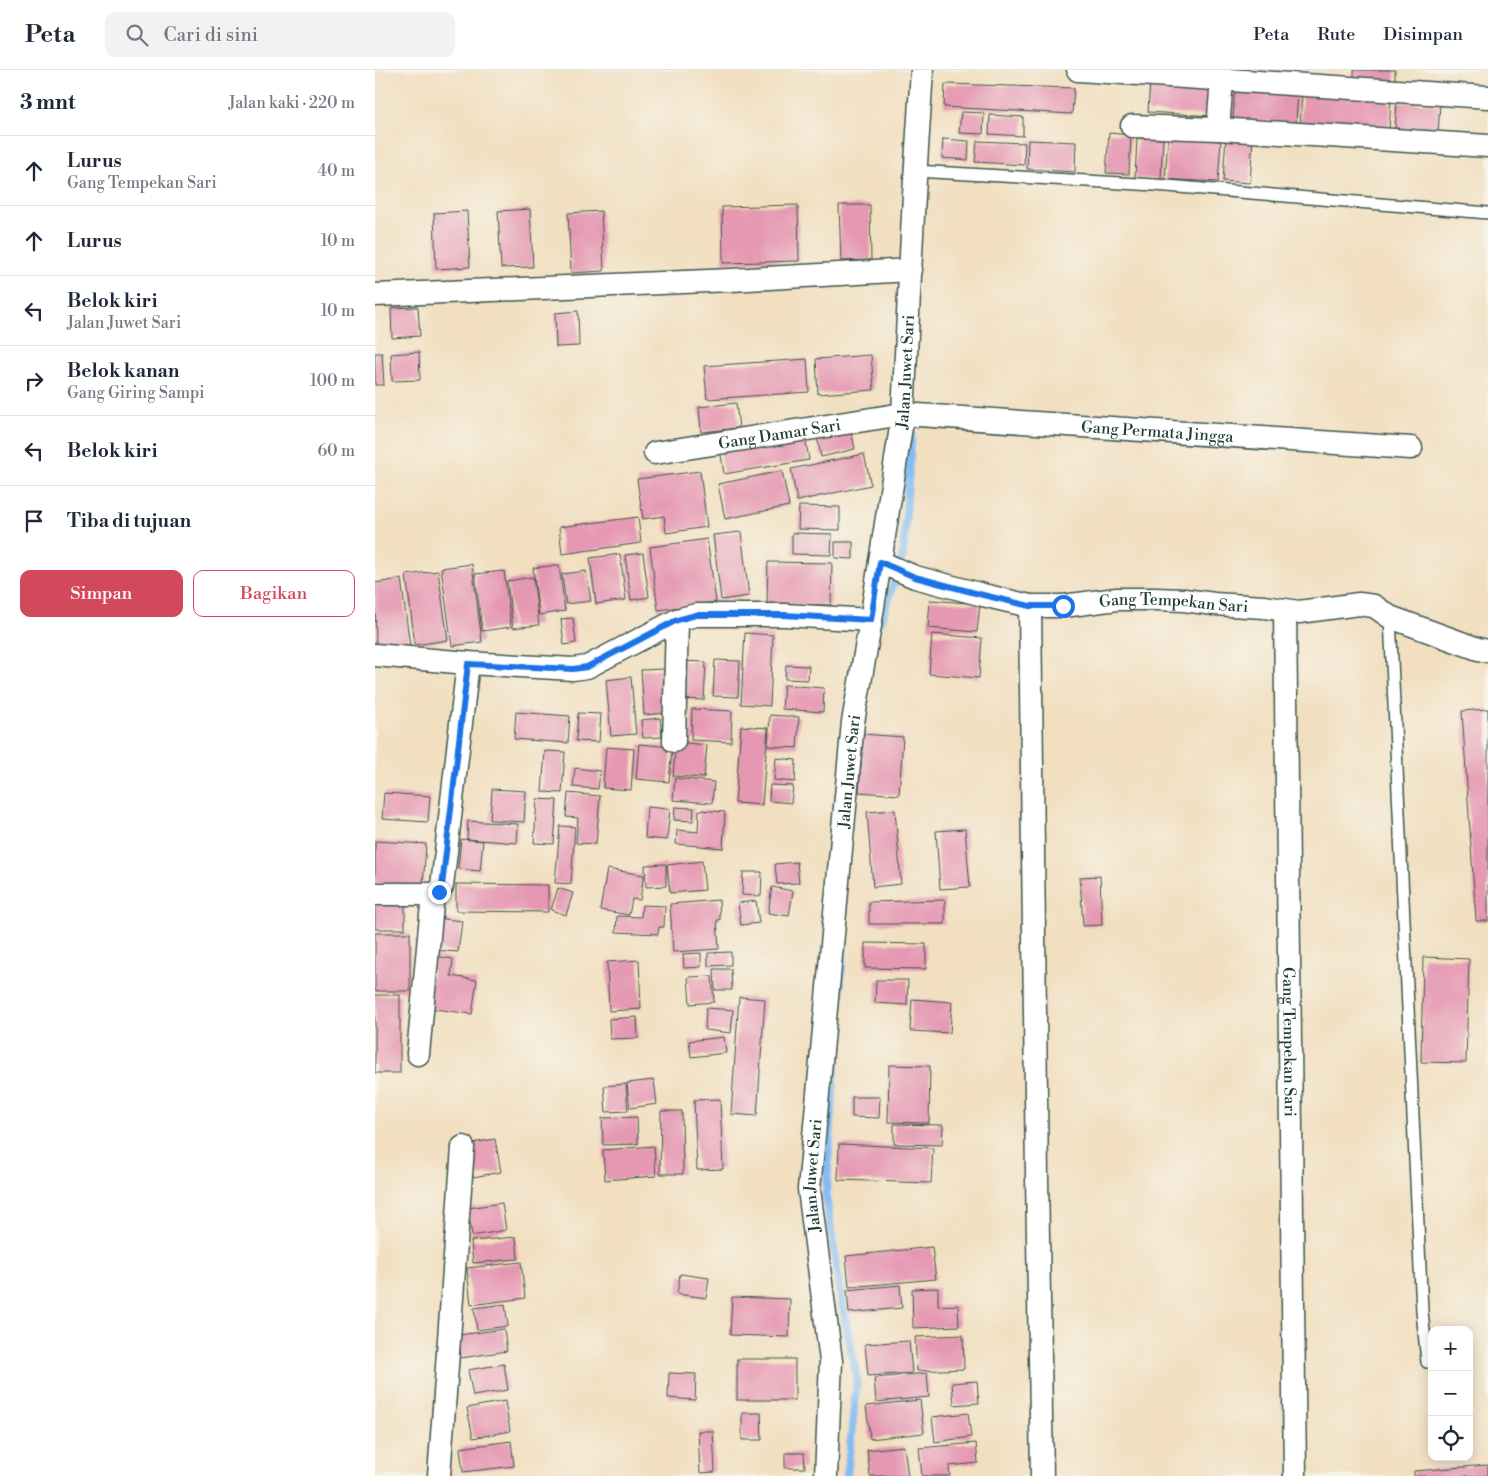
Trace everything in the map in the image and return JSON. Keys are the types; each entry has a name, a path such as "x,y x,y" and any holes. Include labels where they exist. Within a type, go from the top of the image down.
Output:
{"street":[{"name":"Jalan Juwet Sari","path":"827,1476 831,1360 809,1189 853,722 871,620 887,565 911,415 911,270 921,171 921,70"},
{"path":"1078,70 1488,97"},
{"path":"1218,129 1222,79"},
{"path":"1132,126 1218,129 1488,146"},
{"path":"375,295 721,281 911,270"},
{"name":"Gang Permata Jingga","path":"911,415 1411,448"},
{"name":"Gang Damar Sari","path":"655,453 911,415"},
{"name":"Gang Tempekan Sari","path":"887,565 915,577 1030,606 1063,606 1117,599 1184,600 1299,612 1359,604 1374,606 1390,617 1488,651"},
{"path":"1030,606 1042,1476"},
{"name":"Gang Tempekan Sari","path":"1285,610 1295,1476"},
{"path":"375,655 468,664 573,669 587,667 677,620 696,615 784,615 871,620"},
{"path":"674,741 677,620"},
{"path":"375,894 433,894 439,892 442,886 468,664"},
{"path":"418,1054 433,894"},
{"path":"439,1476 463,1147"}],"lane":[{"path":"921,171 1155,185 1488,213"},
{"path":"1390,617 1422,1301 1427,1362"}],"building":[{"path":"1354,70 1395,70 1395,80 1354,78"},
{"path":"1150,80 1213,84 1212,116 1148,112"},
{"path":"945,84 1074,88 1072,114 944,107"},
{"path":"1235,88 1298,92 1296,123 1233,119"},
{"path":"1302,93 1391,99 1389,132 1300,127"},
{"path":"1397,102 1440,104 1438,134 1395,131"},
{"path":"961,112 984,113 983,134 959,133"},
{"path":"990,115 1023,117 1023,136 989,134"},
{"path":"1109,133 1131,135 1129,174 1106,173"},
{"path":"1226,136 1253,138 1250,183 1223,181"},
{"path":"1168,137 1221,140 1218,182 1165,179"},
{"path":"1137,138 1163,139 1161,179 1135,178"},
{"path":"943,139 969,141 968,160 942,158"},
{"path":"1028,140 1076,142 1075,172 1027,169"},
{"path":"977,141 1025,143 1024,165 975,162"},
{"path":"798,205 799,261 723,263 722,207"},
{"path":"839,205 870,205 871,260 841,261"},
{"path":"530,209 533,267 501,268 498,211"},
{"path":"467,211 470,267 436,269 434,213"},
{"path":"601,211 604,271 571,273 568,213"},
{"path":"418,307 420,336 392,338 391,308"},
{"path":"578,311 579,346 556,347 555,313"},
{"path":"419,352 420,380 392,381 391,354"},
{"path":"375,353 382,353 384,385 375,385"},
{"path":"871,355 874,390 818,394 816,359"},
{"path":"807,359 809,392 707,399 704,366"},
{"path":"736,403 739,428 701,432 699,407"},
{"path":"851,430 855,449 821,457 817,436"},
{"path":"805,436 809,460 724,474 720,449"},
{"path":"864,454 871,485 797,501 791,469"},
{"path":"700,471 707,527 666,533 664,516 643,519 637,479"},
{"path":"782,471 789,506 725,519 718,484"},
{"path":"799,506 840,507 840,530 798,529"},
{"path":"638,517 641,543 562,554 559,527"},
{"path":"741,532 749,596 721,600 713,535"},
{"path":"792,533 832,534 831,555 792,554"},
{"path":"707,539 716,602 658,610 650,547"},
{"path":"835,542 853,542 853,559 835,558"},
{"path":"643,553 649,597 631,600 625,555"},
{"path":"620,554 626,600 596,604 590,558"},
{"path":"768,562 832,563 831,605 767,604"},
{"path":"472,564 482,642 452,646 441,568"},
{"path":"559,565 565,611 539,615 533,568"},
{"path":"438,571 448,640 415,645 406,575"},
{"path":"504,571 511,627 482,631 475,574"},
{"path":"586,571 591,601 566,604 562,574"},
{"path":"533,577 539,625 513,628 507,581"},
{"path":"401,579 410,646 376,651 375,583"},
{"path":"930,600 980,604 977,632 928,628"},
{"path":"573,618 576,643 564,645 561,619"},
{"path":"745,633 773,635 770,706 741,704"},
{"path":"932,634 982,638 979,678 929,674"},
{"path":"715,660 740,661 738,697 713,696"},
{"path":"681,661 706,662 704,700 679,699"},
{"path":"786,665 809,666 808,680 785,679"},
{"path":"664,669 667,713 644,715 641,670"},
{"path":"631,677 636,734 611,736 606,680"},
{"path":"784,685 824,688 823,712 782,709"},
{"path":"692,709 732,711 731,742 691,740"},
{"path":"1488,709 1488,921 1476,921 1462,711"},
{"path":"516,712 570,716 568,743 514,739"},
{"path":"578,713 601,714 599,742 576,741"},
{"path":"770,715 799,717 797,748 768,746"},
{"path":"660,718 662,737 643,738 641,720"},
{"path":"741,726 768,728 762,805 735,803"},
{"path":"863,734 903,737 899,795 859,792"},
{"path":"676,742 707,745 704,778 673,776"},
{"path":"639,744 672,747 669,782 636,779"},
{"path":"606,747 634,749 631,790 603,788"},
{"path":"545,751 565,752 562,793 542,792"},
{"path":"776,758 796,760 795,782 774,780"},
{"path":"575,768 600,771 598,789 573,787"},
{"path":"675,778 714,782 712,803 673,800"},
{"path":"770,785 793,786 791,803 769,801"},
{"path":"492,789 526,791 524,822 490,820"},
{"path":"384,793 430,796 428,822 382,819"},
{"path":"568,793 600,796 596,844 576,843 578,818 566,817"},
{"path":"537,799 557,800 554,844 534,843"},
{"path":"647,807 670,809 667,840 645,838"},
{"path":"675,807 694,808 693,821 674,820"},
{"path":"699,810 725,812 723,848 676,844 677,830 698,832"},
{"path":"895,810 901,884 873,887 867,812"},
{"path":"468,821 518,824 517,843 467,839"},
{"path":"560,826 575,827 571,884 555,883"},
{"path":"965,829 970,887 940,889 936,831"},
{"path":"461,839 483,841 480,871 458,869"},
{"path":"375,841 426,844 423,886 375,883"},
{"path":"702,861 705,890 670,893 667,865"},
{"path":"797,862 799,883 777,884 775,864"},
{"path":"666,864 666,886 646,887 645,865"},
{"path":"607,869 644,875 640,900 632,899 629,915 600,910"},
{"path":"743,872 762,872 761,896 742,895"},
{"path":"1100,876 1102,925 1083,926 1080,877"},
{"path":"456,884 548,885 548,912 456,911"},
{"path":"772,887 793,891 789,916 768,913"},
{"path":"558,888 573,893 566,915 551,910"},
{"path":"375,899 405,899 405,929 375,929"},
{"path":"719,900 720,920 717,920 719,949 673,952 670,904"},
{"path":"945,900 945,924 869,924 869,902"},
{"path":"756,901 759,923 741,925 738,903"},
{"path":"642,905 665,906 664,927 659,927 658,934 616,932 617,916 641,917"},
{"path":"436,918 462,921 458,952 433,950"},
{"path":"375,933 410,933 410,991 375,991"},
{"path":"865,943 926,944 926,969 865,968"},
{"path":"731,952 731,965 708,966 708,953"},
{"path":"701,953 701,967 684,968 683,954"},
{"path":"434,956 453,959 451,976 477,980 472,1014 427,1008"},
{"path":"1423,957 1469,959 1466,1063 1421,1062"},
{"path":"639,960 641,1009 609,1011 607,962"},
{"path":"714,969 731,969 732,990 715,990"},
{"path":"712,976 714,1002 690,1004 688,977"},
{"path":"876,980 908,980 907,1005 875,1003"},
{"path":"375,995 400,995 400,1073 375,1073"},
{"path":"739,997 765,999 757,1116 731,1114"},
{"path":"912,999 952,1002 950,1033 910,1031"},
{"path":"706,1008 733,1010 731,1033 705,1030"},
{"path":"637,1017 638,1038 610,1039 609,1019"},
{"path":"724,1037 726,1053 691,1057 689,1041"},
{"path":"889,1065 930,1066 929,1123 888,1122"},
{"path":"654,1080 657,1104 630,1108 627,1083"},
{"path":"626,1084 628,1111 606,1112 604,1086"},
{"path":"852,1097 880,1097 879,1118 852,1117"},
{"path":"720,1099 723,1169 697,1170 694,1100"},
{"path":"661,1111 682,1111 683,1174 660,1174"},
{"path":"637,1117 638,1144 603,1145 602,1118"},
{"path":"894,1124 943,1125 942,1145 894,1144"},
{"path":"495,1139 501,1172 473,1177 467,1144"},
{"path":"839,1144 933,1148 931,1183 838,1180"},
{"path":"654,1146 656,1176 605,1180 603,1150"},
{"path":"502,1203 506,1230 472,1236 468,1208"},
{"path":"516,1237 518,1259 473,1263 471,1241"},
{"path":"932,1247 936,1279 849,1287 846,1256"},
{"path":"521,1262 525,1298 471,1305 467,1268"},
{"path":"680,1274 709,1278 706,1298 677,1294"},
{"path":"900,1285 902,1308 849,1313 847,1290"},
{"path":"938,1288 938,1306 958,1305 959,1326 913,1328 912,1289"},
{"path":"732,1297 790,1299 789,1337 730,1335"},
{"path":"505,1304 508,1326 477,1330 474,1308"},
{"path":"504,1329 507,1351 461,1358 459,1335"},
{"path":"963,1335 964,1369 917,1371 915,1337"},
{"path":"909,1341 912,1373 868,1376 865,1344"},
{"path":"737,1359 795,1359 795,1400 737,1400"},
{"path":"504,1364 508,1390 473,1396 468,1370"},
{"path":"669,1373 696,1374 695,1400 668,1398"},
{"path":"927,1373 929,1397 876,1402 874,1378"},
{"path":"977,1381 979,1403 954,1405 952,1383"},
{"path":"920,1400 924,1433 870,1439 866,1406"},
{"path":"505,1401 510,1431 473,1438 467,1408"},
{"path":"742,1413 761,1413 762,1440 742,1440"},
{"path":"968,1413 971,1437 935,1442 932,1417"},
{"path":"698,1431 713,1431 715,1472 700,1473"},
{"path":"511,1441 514,1466 463,1472 460,1448"},
{"path":"976,1443 978,1463 949,1466 950,1476 922,1476 919,1448"},
{"path":"904,1446 908,1476 870,1476 867,1450"},
{"path":"785,1453 804,1453 805,1468 785,1468"},
{"path":"1488,1465 1488,1476 1414,1476 1414,1471"}],"waterway":[{"path":"881,621 903,555 912,426"},
{"path":"844,937 826,1196 840,1292 857,1379 847,1476"}],"route":[{"path":"439,892 442,886 468,664 573,669 587,667 677,620 696,615 784,615 871,620 880,562 915,577 983,595 1030,606 1063,606"}]}
